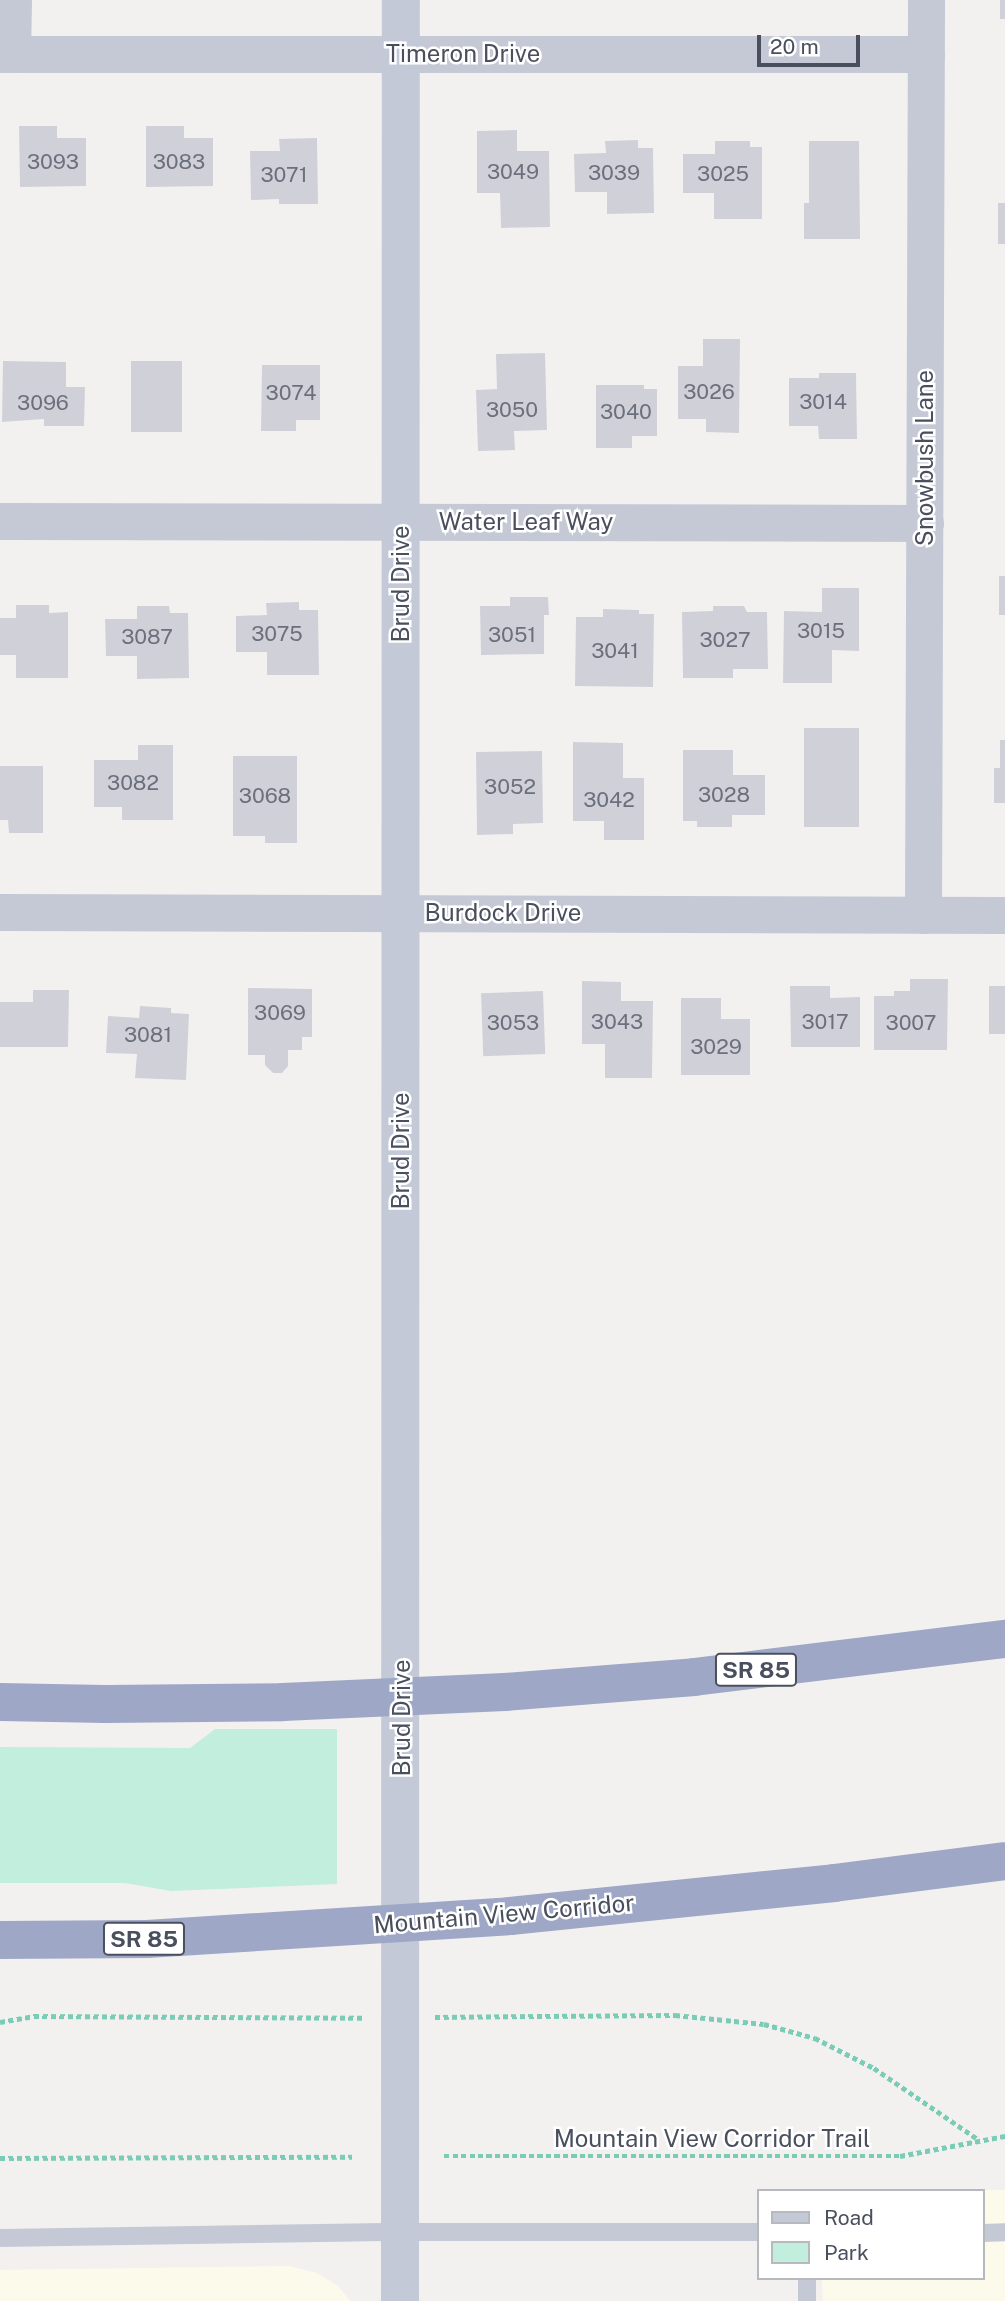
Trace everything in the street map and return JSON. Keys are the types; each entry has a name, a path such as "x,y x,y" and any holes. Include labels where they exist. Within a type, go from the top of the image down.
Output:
{"highway":[{"path":"694,1677 1005,1615"},
{"name":"SR 85","path":"0,1702 283,1702 505,1692 694,1677 1005,1640"},
{"name":"Mountain View Corridor","path":"0,1940 147,1939 510,1916 834,1883 1005,1861"}],"main road":[{"name":"Brud Drive","path":"400,2301 401,0"}],"street":[{"path":"6,54 13,0"},
{"name":"Snowbush Lane","path":"923,915 926,0"},
{"name":"Timeron Drive","path":"6,54 926,54"},
{"name":"Water Leaf Way","path":"0,521 925,523"},
{"name":"Burdock Drive","path":"0,912 1005,915"}],"lane":[{"path":"0,2238 402,2232 757,2232"},
{"path":"984,2233 1005,2232"},
{"path":"807,2280 807,2301"}],"path":[{"path":"0,2022 55,2015 324,2018"},
{"path":"473,2017 676,2015 764,2024 815,2038 874,2068 979,2140"},
{"name":"Mountain View Corridor Trail","path":"444,2157 900,2156 1005,2136"},
{"path":"0,2158 352,2157"}],"shaded area":[{"path":"984,2190 1005,2190 1005,2301 823,2301 822,2280 984,2280"},
{"path":"289,2266 317,2273 338,2286 350,2301 0,2301 0,2270"}],"green space":[{"path":"215,1729 337,1729 337,1884 171,1891 125,1883 0,1883 0,1747 190,1748"}],"building":[{"path":"1000,0 1005,0 1005,19 1000,19"},
{"path":"19,126 57,126 57,138 86,138 86,186 20,187"},
{"path":"146,126 184,126 184,138 213,138 213,186 146,187"},
{"path":"517,130 517,151 549,151 550,227 501,228 500,193 477,193 477,131"},
{"path":"317,138 318,204 279,204 279,199 251,200 250,151 280,151 279,139"},
{"path":"638,140 638,148 653,148 654,213 607,214 607,192 575,192 574,154 606,153 605,141"},
{"path":"715,141 750,141 750,147 762,147 762,219 714,219 714,193 683,193 683,154 715,154"},
{"path":"809,141 859,141 860,239 804,239 804,203 809,203"},
{"path":"998,203 1005,203 1005,244 998,244"},
{"path":"703,339 740,339 739,433 706,432 706,419 678,419 678,366 703,366"},
{"path":"545,353 547,430 514,431 515,450 478,451 476,390 497,389 496,354"},
{"path":"3,361 66,362 66,387 85,387 84,426 44,426 44,419 2,422"},
{"path":"131,361 182,361 182,432 131,432"},
{"path":"262,365 320,365 320,420 296,420 296,431 261,431"},
{"path":"819,373 856,373 857,439 819,439 818,426 789,426 789,378 819,378"},
{"path":"596,385 644,385 644,389 657,389 657,436 632,436 632,448 596,448"},
{"path":"999,576 1005,576 1005,615 999,615"},
{"path":"822,588 859,588 859,651 832,650 832,683 783,683 784,611 822,612"},
{"path":"510,597 548,597 549,615 544,615 544,654 481,655 480,606 510,606"},
{"path":"299,602 299,610 318,610 319,675 267,675 267,652 236,652 236,616 267,615 266,603"},
{"path":"16,605 49,605 49,613 68,612 68,678 16,678 16,655 0,655 0,618 16,618"},
{"path":"137,606 169,606 170,613 188,613 189,678 137,679 137,656 106,656 105,619 137,619"},
{"path":"713,606 744,606 747,612 767,612 768,669 733,669 733,678 683,678 682,612 713,611"},
{"path":"603,609 639,610 639,614 654,614 653,687 575,686 576,617 603,617"},
{"path":"804,728 859,728 859,827 804,827"},
{"path":"1000,740 1005,740 1005,803 994,803 994,768 1000,768"},
{"path":"573,742 623,743 623,778 644,778 644,840 604,840 604,821 573,821"},
{"path":"138,745 173,745 173,820 122,820 122,807 94,807 94,760 138,760"},
{"path":"683,750 733,750 733,775 765,775 765,815 732,815 732,827 697,827 697,821 683,821"},
{"path":"542,751 543,823 513,824 513,834 477,835 476,752"},
{"path":"233,756 297,756 297,843 265,843 265,836 233,836"},
{"path":"0,766 43,766 43,833 9,833 8,820 0,820"},
{"path":"910,979 948,979 947,1050 874,1050 874,996 894,996 894,991 910,991"},
{"path":"582,981 621,982 621,1001 653,1001 652,1078 605,1078 605,1044 582,1044"},
{"path":"790,986 830,986 830,998 860,997 860,1047 791,1047"},
{"path":"989,986 1005,986 1005,1034 989,1034"},
{"path":"248,988 312,989 312,1037 302,1037 302,1050 288,1050 288,1066 282,1073 273,1073 265,1065 265,1055 248,1055"},
{"path":"33,990 69,990 68,1047 0,1047 0,1002 33,1002"},
{"path":"543,991 545,1054 483,1056 481,993"},
{"path":"681,998 721,998 721,1019 750,1019 750,1075 681,1075"},
{"path":"140,1006 171,1008 171,1013 189,1014 186,1080 135,1078 137,1054 106,1053 108,1016 139,1018"}]}
